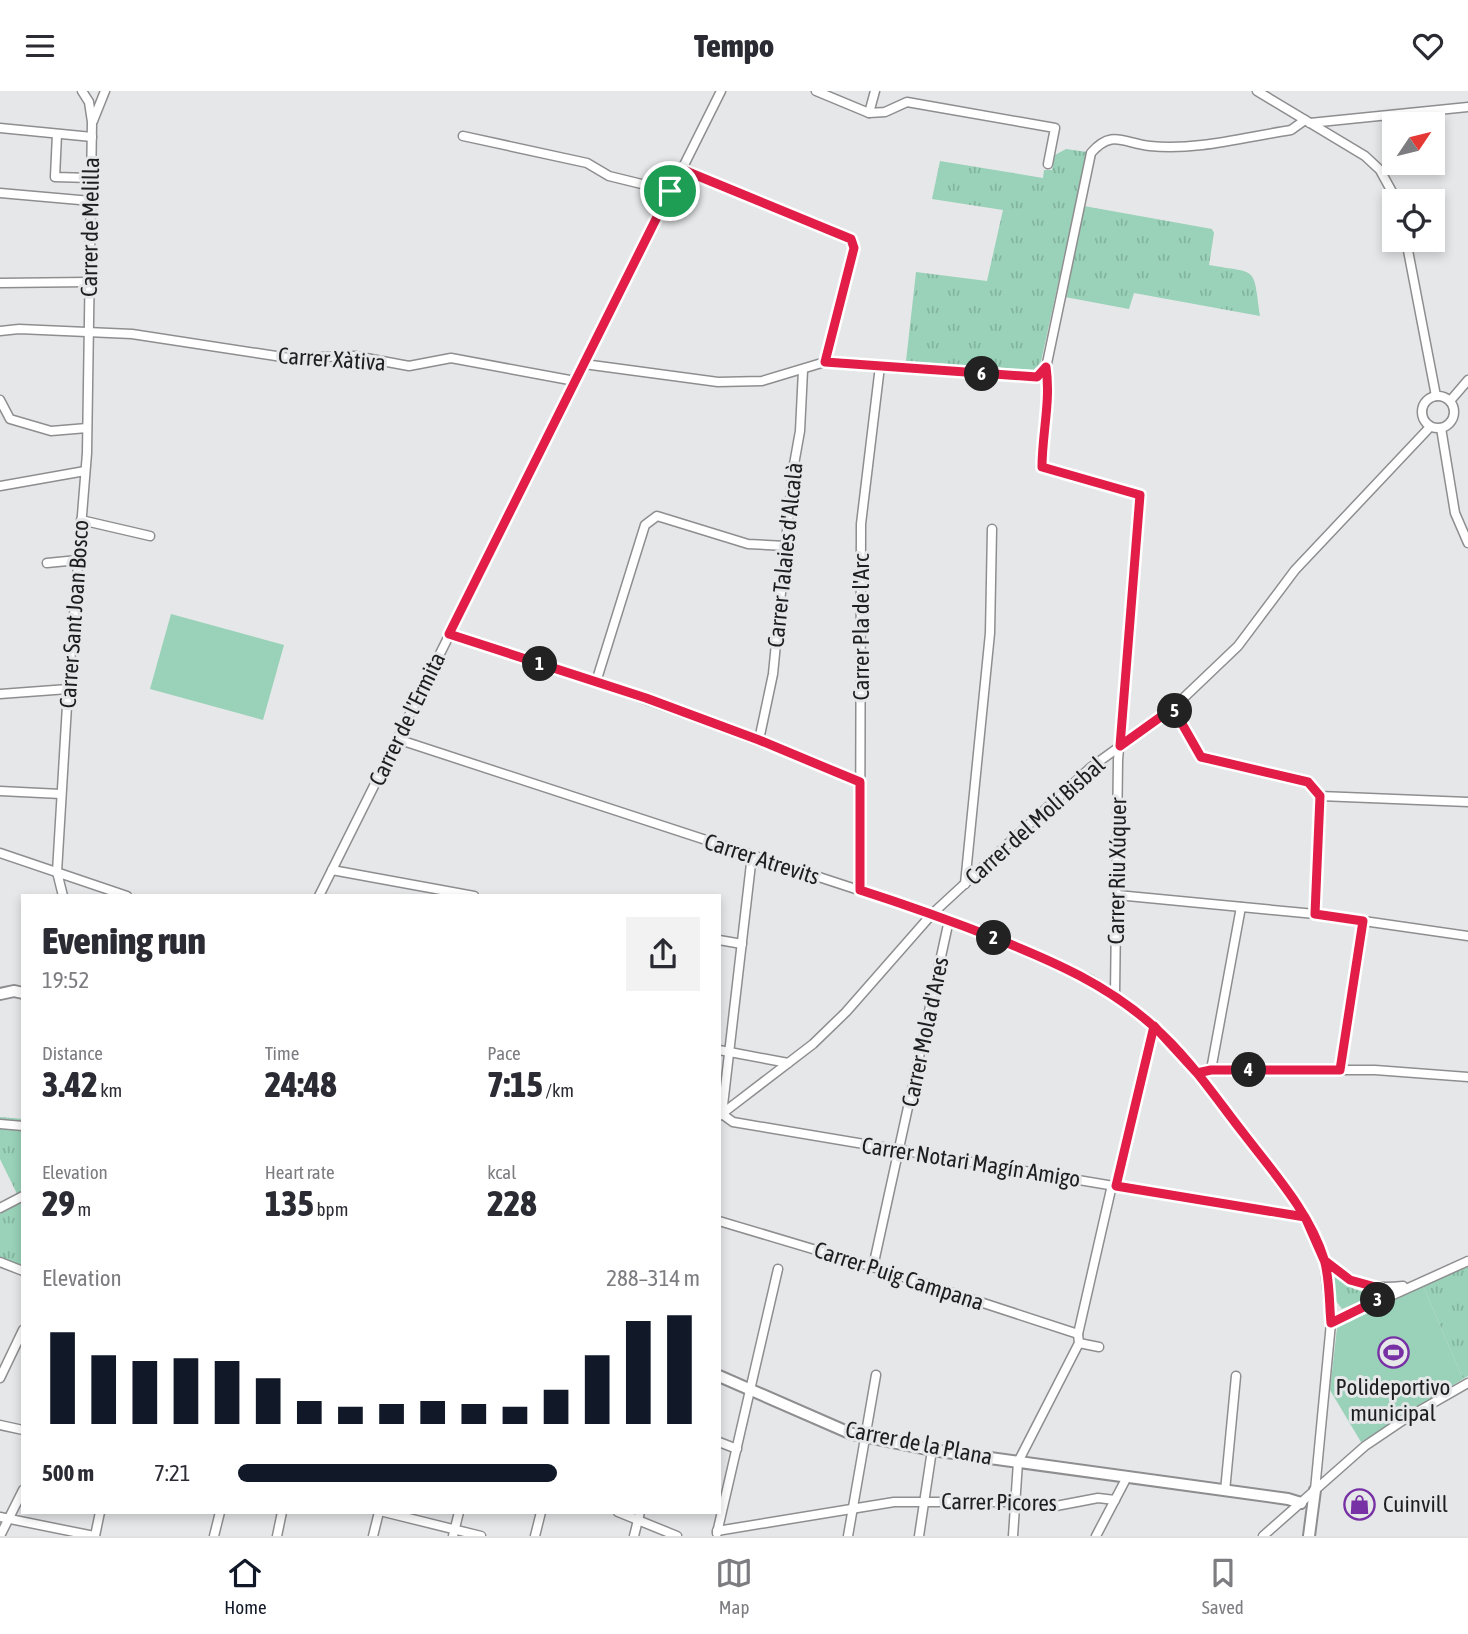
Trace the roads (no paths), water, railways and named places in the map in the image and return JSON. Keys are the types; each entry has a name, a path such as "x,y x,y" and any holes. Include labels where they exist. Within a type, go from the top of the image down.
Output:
{"main road":[{"path":"0,994 21,993"},
{"name":"Carrer de la Plana","path":"721,1376 852,1434 865,1437 932,1450 1301,1503"},
{"path":"1309,1536 1315,1490"}],"street":[{"path":"82,91 89,102 92,123"},
{"path":"92,123 105,91"},
{"name":"Carrer de l'Ermita","path":"320,894 721,91"},
{"path":"816,91 869,113 885,112 907,102 1055,128 1048,164"},
{"path":"869,113 875,91"},
{"path":"1257,91 1365,156 1380,170 1390,189"},
{"path":"584,364 718,382 762,381 825,362 1037,377 1046,367 1091,153 1100,142 1114,138 1148,146 1178,147 1291,130 1308,122 1468,107"},
{"name":"Carrer de Melilla","path":"88,331 92,123"},
{"path":"0,128 92,137"},
{"path":"57,134 55,177 91,178"},
{"path":"463,136 587,163 609,176 670,191"},
{"path":"681,169 853,241 854,248 825,362"},
{"path":"0,193 91,201"},
{"path":"1408,252 1436,396"},
{"path":"0,283 89,282"},
{"name":"Carrer Xàtiva","path":"0,331 19,329 132,334 289,358 355,356 409,366 451,358 575,381"},
{"name":"Carrer Sant Joan Bosco","path":"62,894 57,873 85,471 88,331"},
{"name":"Carrer Pla de l'Arc","path":"860,890 861,524 880,366"},
{"name":"Carrer Riu Xúquer","path":"1046,367 1048,384 1042,467 1140,495 1118,760 1115,995"},
{"name":"Carrer Talaies d'Alcalà","path":"759,740 773,674 793,470 800,431 803,370"},
{"path":"1450,401 1468,380"},
{"path":"1436,396 1450,401 1454,412 1451,422 1441,428 1430,427 1422,418 1422,406 1430,397 1436,396"},
{"path":"0,401 9,419 51,431 87,428"},
{"name":"Carrer del Molí Bisbal","path":"721,1115 813,1044 846,1012 932,913 1090,768 1173,708 1238,646 1295,570 1430,427"},
{"path":"1441,428 1455,513 1468,543"},
{"path":"0,486 85,471"},
{"path":"596,681 645,525 657,516 748,544 786,546"},
{"path":"81,520 150,536"},
{"path":"965,884 990,633 992,529"},
{"path":"47,563 78,560"},
{"path":"449,634 596,681 759,740 860,782"},
{"path":"0,694 68,689"},
{"path":"1173,708 1201,757 1308,782 1320,796 1315,914"},
{"name":"Carrer Atrevits","path":"397,739 932,913 1089,979 1115,995 1154,1026 1197,1073 1289,1193 1305,1217 1324,1260"},
{"path":"0,791 61,794"},
{"path":"1320,796 1468,802"},
{"path":"0,853 121,894"},
{"path":"721,1115 752,855"},
{"path":"332,870 458,894"},
{"path":"1116,895 1315,914 1468,936"},
{"path":"1211,1070 1241,907"},
{"name":"Carrer Mola d'Ares","path":"873,1267 949,920"},
{"path":"1340,1070 1363,921"},
{"path":"721,940 742,944"},
{"path":"1013,1536 1018,1462 1078,1339 1154,1026"},
{"path":"721,1050 788,1063"},
{"path":"1197,1073 1211,1070 1375,1069 1468,1077"},
{"name":"Carrer Notari Magín Amigo","path":"721,1115 733,1122 1305,1217"},
{"path":"0,1125 21,1126"},
{"path":"0,1207 21,1197"},
{"name":"Carrer Puig Campana","path":"721,1222 873,1267 1099,1347"},
{"path":"1324,1260 1350,1280 1379,1288 1410,1286"},
{"path":"1315,1490 1331,1323 1324,1260"},
{"path":"1331,1323 1468,1261"},
{"path":"0,1262 21,1270"},
{"path":"717,1534 778,1269"},
{"path":"1378,1300 1379,1288"},
{"path":"0,1378 21,1334"},
{"path":"848,1536 876,1375"},
{"path":"1225,1490 1236,1376"},
{"path":"1263,1536 1365,1447 1405,1419 1468,1383"},
{"path":"0,1425 21,1430"},
{"path":"721,1443 737,1449"},
{"path":"919,1536 932,1450"},
{"path":"1096,1536 1128,1477"},
{"path":"0,1536 4,1518 21,1493"},
{"name":"Carrer Picores","path":"717,1534 894,1502 1015,1502 1056,1506 1098,1498 1115,1500"},
{"path":"4,1518 94,1536 100,1514"},
{"path":"214,1536 220,1514"},
{"path":"276,1536 282,1514"},
{"path":"373,1536 381,1514"},
{"path":"389,1514 454,1533 481,1536"},
{"path":"454,1533 459,1514"},
{"path":"535,1536 540,1514"},
{"path":"634,1536 639,1516 677,1536"}],"place":[{"name":"Polideportivo municipal","path":"1393,1353"},
{"name":"Cuinvill","path":"1360,1504"}]}
